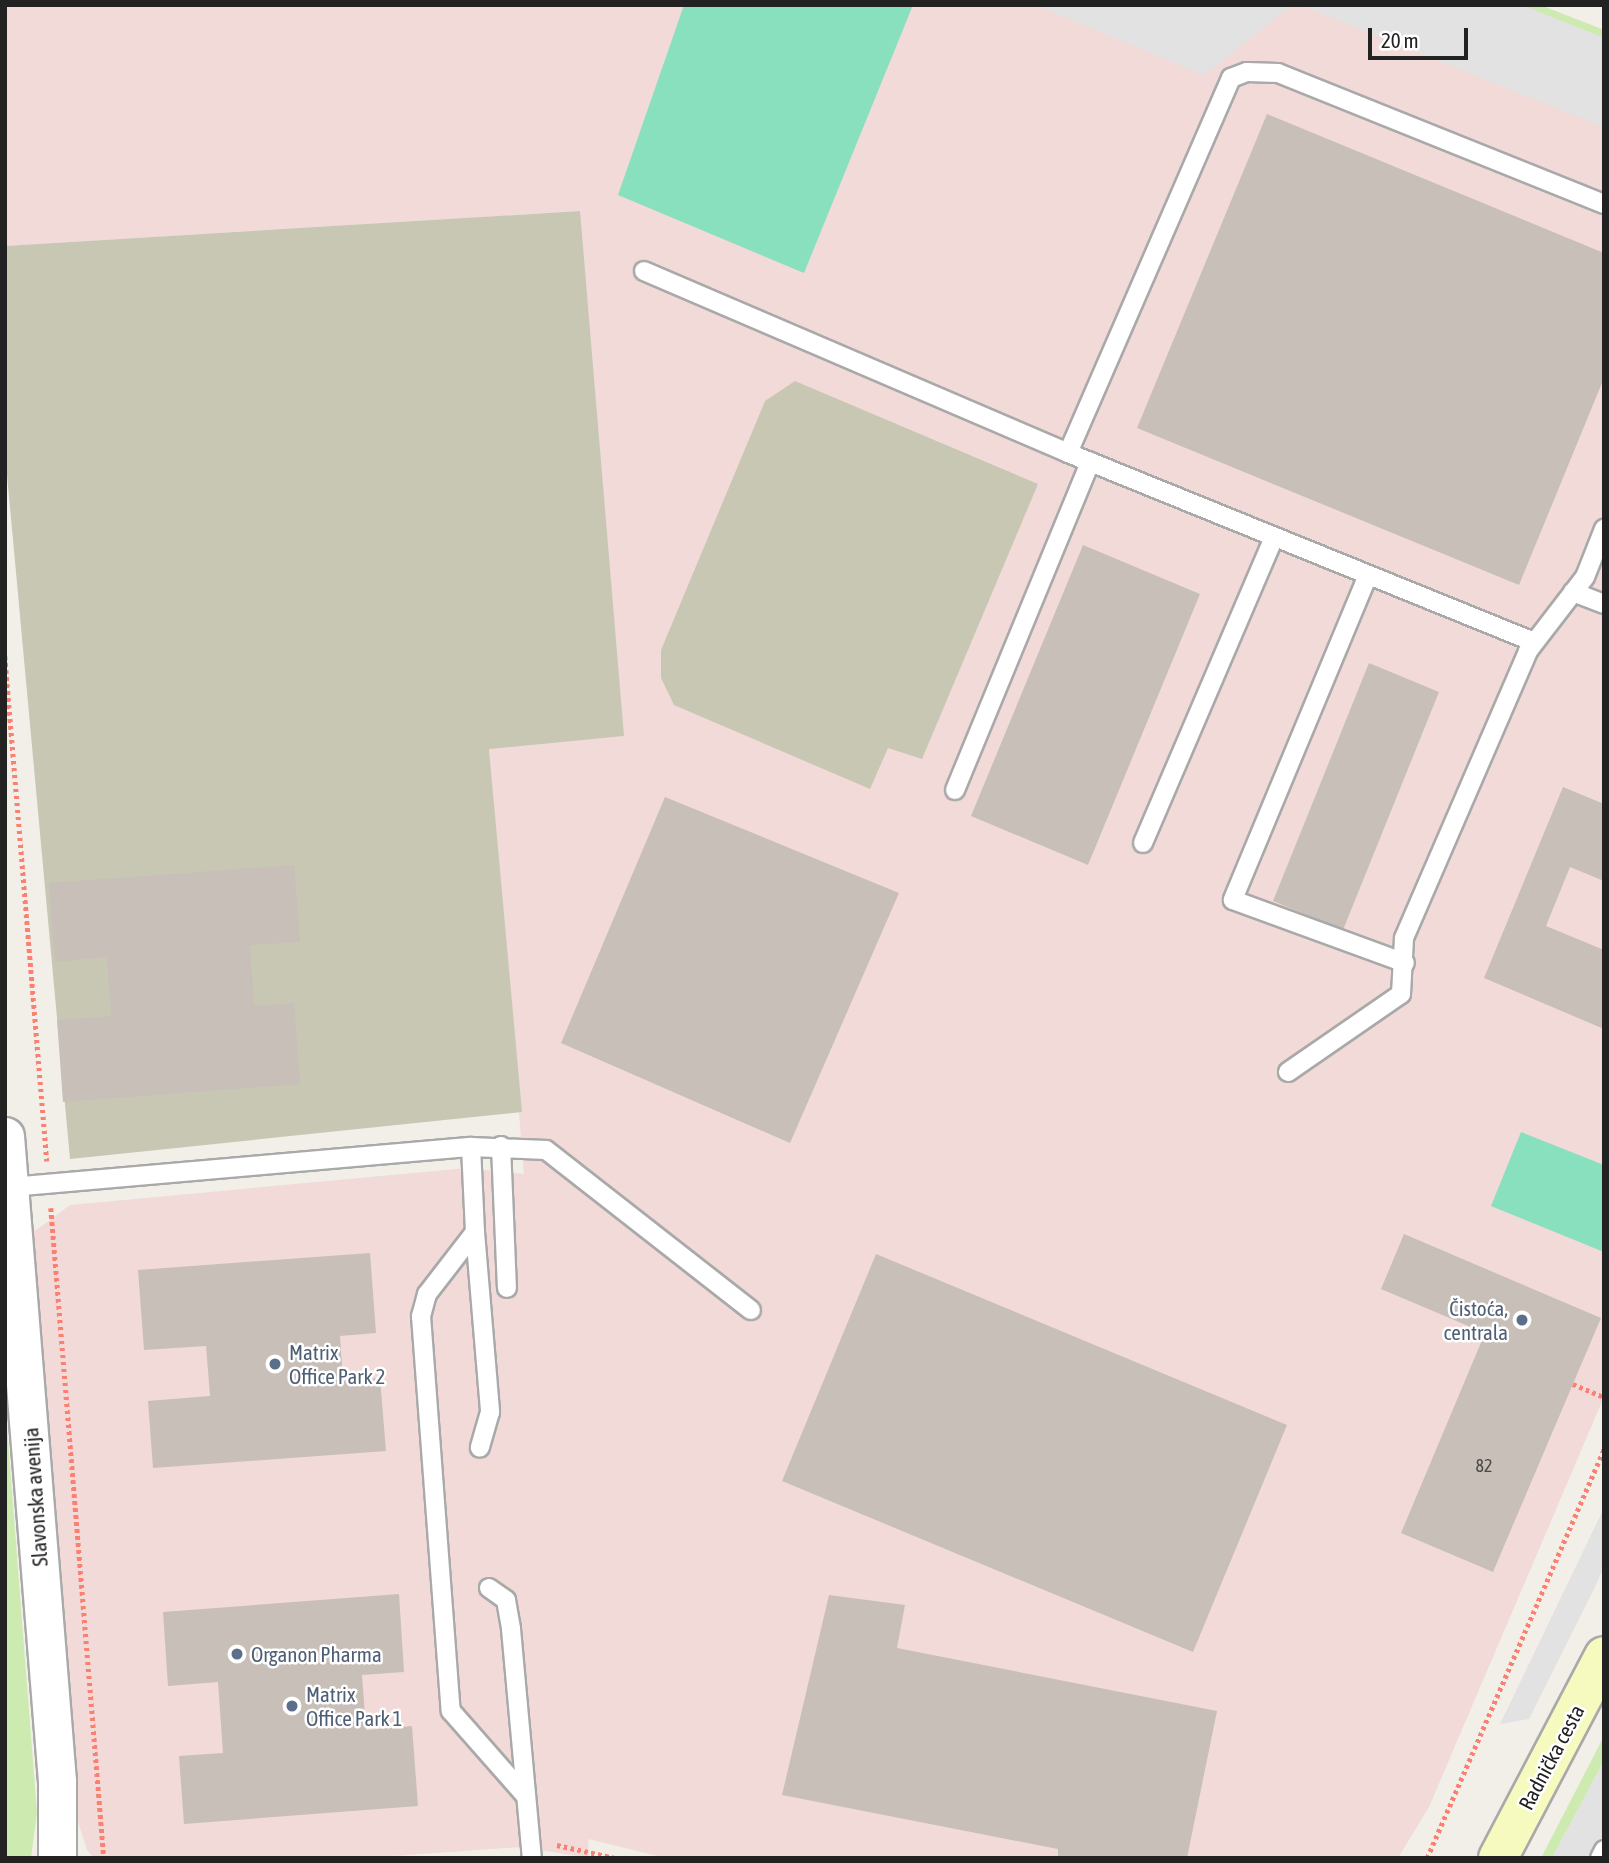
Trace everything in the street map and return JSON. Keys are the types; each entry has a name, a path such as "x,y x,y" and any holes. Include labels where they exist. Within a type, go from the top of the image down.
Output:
{"street":[{"name":"Slavonska avenija","path":"5,1136 57,1781 57,1858"},
{"name":"Radnička cesta","path":"1498,1858 1604,1656"}],"lane":[{"path":"1068,453 1231,78 1278,73 1604,204"},
{"path":"644,271 1068,453 1534,642"},
{"path":"955,790 1090,462"},
{"path":"1287,1072 1401,994 1405,963 1404,938 1534,642 1573,592 1604,528"},
{"path":"1143,842 1274,537"},
{"path":"1368,575 1233,900 1405,963"},
{"path":"1573,592 1604,604"},
{"path":"11,1186 471,1147 501,1146 546,1150 751,1310"},
{"path":"501,1146 507,1288"},
{"path":"471,1147 490,1412 480,1448"},
{"path":"475,1231 427,1294 421,1316 452,1711 524,1794"},
{"path":"489,1588 499,1592 508,1610 532,1858"},
{"path":"1600,1858 1604,1850"}],"path":[{"path":"5,656 104,1858"},
{"path":"1573,1384 1604,1397"},
{"path":"1427,1858 1604,1449"},
{"path":"556,1844 615,1858"}],"shaded area":[{"path":"5,5 1540,5 1604,30 1604,1397 1429,1807 1398,1858 666,1858 588,1839 589,1858 521,1847 365,1858 94,1858 87,1850 76,1815 32,1233 70,1205 467,1168 524,1174 489,748 623,736 578,211 5,246"},
{"path":"1036,5 1292,5 1204,75"},
{"path":"1300,5 1521,5 1604,38 1604,127"},
{"path":"580,211 624,736 489,749 522,1112 70,1159 5,453 5,246"},
{"path":"795,381 1038,484 922,759 888,748 870,789 674,705 661,678 661,650 765,401"},
{"path":"1604,1508 1604,1567 1594,1589 1529,1719 1500,1724"},
{"path":"1604,1761 1604,1858 1552,1858"}],"green space":[{"path":"684,5 913,5 804,273 618,195"},
{"path":"1521,5 1540,5 1604,30 1604,38"},
{"path":"1521,1132 1604,1165 1604,1252 1491,1206"},
{"path":"5,1402 37,1813 31,1858 5,1858"},
{"path":"1604,1736 1604,1761 1552,1858 1541,1858"}],"building":[{"path":"1267,114 1604,253 1604,378 1519,585 1137,428"},
{"path":"1083,545 1200,594 1088,865 971,816"},
{"path":"1369,663 1439,692 1343,930 1273,901"},
{"path":"1563,787 1604,804 1604,881 1570,867 1546,926 1604,950 1604,1029 1484,978"},
{"path":"665,797 899,893 790,1143 561,1043"},
{"path":"294,865 300,942 250,945 254,1006 294,1003 300,1084 63,1102 57,1020 111,1016 107,957 55,962 49,883"},
{"path":"1404,1234 1601,1318 1493,1572 1401,1533 1485,1333 1381,1289"},
{"name":"Matrix Office Park 2","path":"370,1253 376,1333 340,1336 343,1381 380,1378 386,1451 153,1468 148,1401 210,1396 206,1346 144,1350 138,1270"},
{"path":"876,1254 1287,1425 1193,1652 782,1481"},
{"name":"Matrix Office Park 1","path":"399,1594 404,1672 362,1675 366,1730 412,1726 418,1806 184,1824 179,1756 223,1753 218,1682 168,1686 163,1612"},
{"path":"829,1595 905,1605 897,1648 1217,1711 1187,1858 1058,1858 1058,1849 782,1795"}],"place":[{"name":"Čistoća, centrala","path":"1522,1320"},
{"name":"Matrix Office Park 2","path":"275,1364"},
{"name":"Organon Pharma","path":"237,1654"},
{"name":"Matrix Office Park 1","path":"292,1706"}]}
